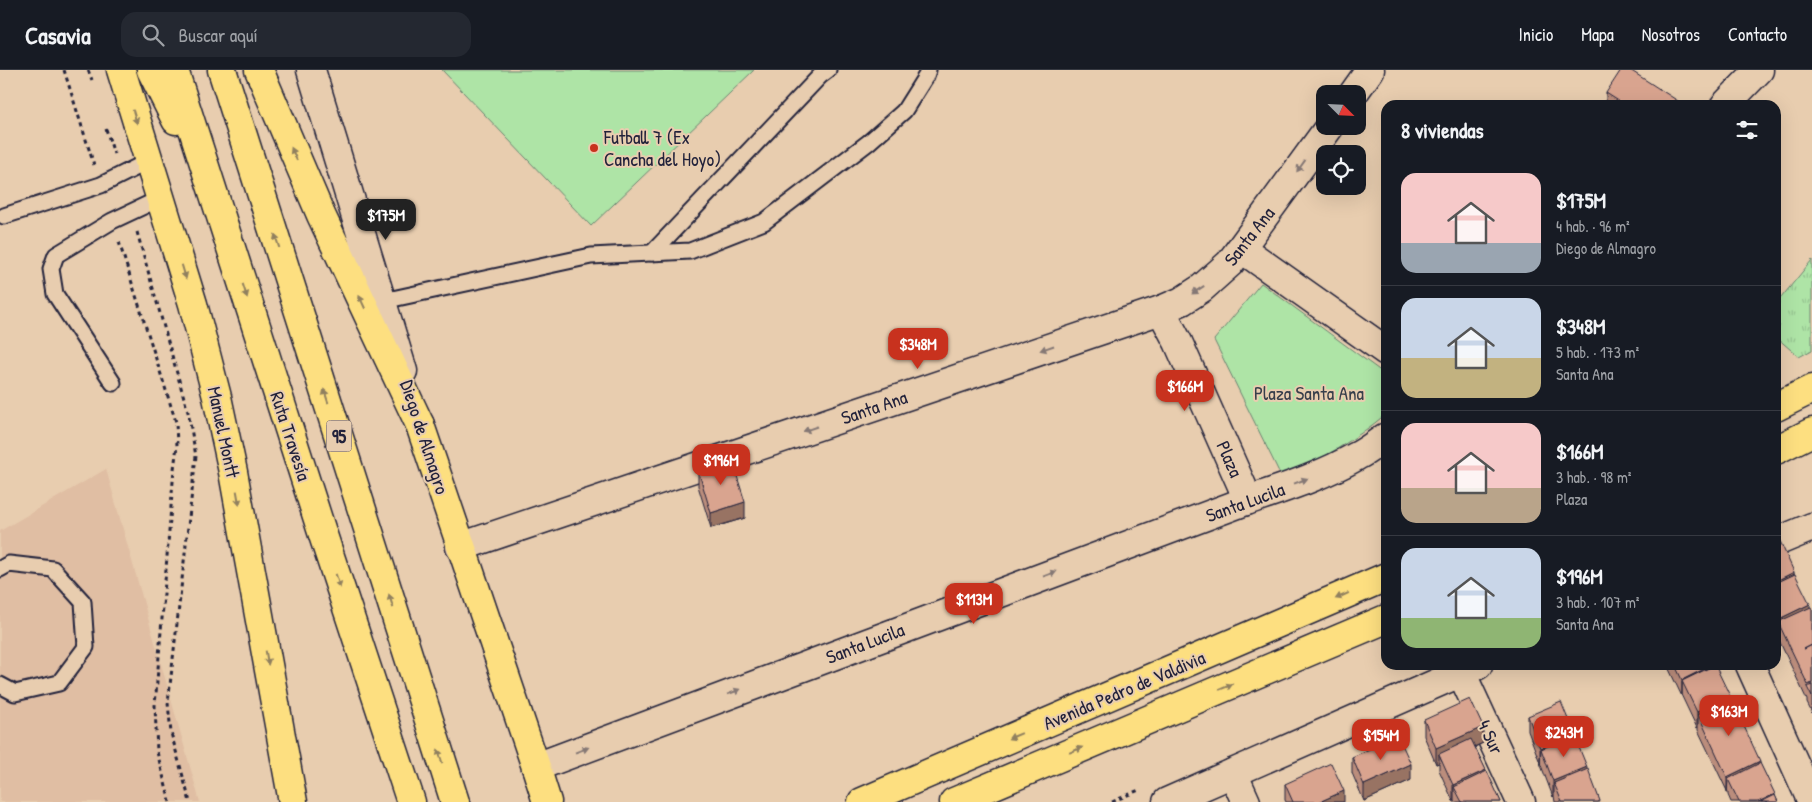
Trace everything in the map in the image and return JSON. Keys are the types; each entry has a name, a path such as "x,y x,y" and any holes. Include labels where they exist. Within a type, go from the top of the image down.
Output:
{"main road":[{"name":"Manuel Montt","path":"121,70 193,304 231,462 293,802"},
{"path":"151,70 220,211"},
{"name":"Ruta Travesía","path":"174,70 411,802"},
{"name":"95","path":"222,70 455,802"},
{"path":"259,70 318,206 420,425"},
{"path":"1781,404 1812,389"},
{"name":"Diego de Almagro","path":"420,425 547,802"},
{"path":"1781,448 1812,432"},
{"path":"1781,448 1812,440"},
{"name":"Avenida Pedro de Valdivia","path":"862,802 1381,579"},
{"name":"Avenida Pedro de Valdivia","path":"954,802 1381,621"},
{"path":"969,802 999,783"}],"street":[{"name":"Diego de Almagro","path":"311,70 420,425"},
{"path":"1359,85 1370,70"},
{"path":"1730,100 1759,70"},
{"name":"Santa Ana","path":"460,547 1161,310 1182,301 1216,277 1242,249 1324,135"},
{"path":"1242,249 1381,347"},
{"name":"Plaza","path":"1161,310 1178,342 1238,477 1246,500"},
{"name":"Santa Lucila","path":"536,767 1334,468 1381,440"},
{"path":"1781,540 1812,527"},
{"path":"1167,802 1467,670"},
{"name":"4 Sur","path":"1469,670 1521,802"},
{"path":"1752,670 1812,802"},
{"path":"1233,773 1246,802"}],"lane":[{"path":"652,253 820,76 828,70"},
{"path":"382,301 591,256 690,250 764,222 869,142 904,110 922,72"},
{"path":"4,216 101,185 149,161"},
{"path":"113,383 55,294 51,269 56,255 112,222 161,198"},
{"path":"0,569 8,564 53,569 83,602 86,647 59,683 15,693 0,685"}],"path":[{"path":"64,70 101,185"},
{"path":"88,70 93,85"},
{"path":"105,125 120,176"},
{"path":"132,213 188,412 196,456 168,703 171,733 190,802"},
{"path":"112,222 176,422 177,446 155,706 157,752 170,802"}],"shaded area":[{"path":"106,469 200,802 0,802 0,531"}],"green space":[{"name":"Futball 7 (Ex Cancha del Hoyo)","path":"442,70 754,70 591,226"},
{"path":"1812,260 1812,350 1799,357 1781,341 1781,298"},
{"name":"Plaza Santa Ana","path":"1261,283 1381,371 1381,418 1362,433 1336,449 1282,478 1214,340"}],"building":[{"path":"1621,70 1630,70 1676,100 1617,100 1606,93"},
{"path":"732,460 745,502 711,513 698,470"},
{"path":"1781,543 1794,572 1781,578"},
{"path":"1795,574 1810,604 1781,618 1781,581"},
{"path":"1811,607 1812,683 1808,685 1781,628 1781,621"},
{"path":"1677,670 1702,670 1682,680"},
{"path":"1705,670 1717,670 1730,696 1697,712 1682,681"},
{"path":"1812,685 1812,697 1807,687"},
{"path":"1731,698 1760,761 1727,777 1698,714"},
{"path":"1470,699 1483,727 1436,748 1424,720"},
{"path":"1561,702 1574,734 1540,748 1528,716"},
{"path":"1574,735 1587,767 1553,781 1541,749"},
{"path":"1398,736 1411,764 1364,785 1352,757"},
{"path":"1471,739 1486,770 1453,785 1439,754"},
{"path":"1331,763 1344,791 1319,802 1293,802 1285,784"},
{"path":"1760,763 1775,794 1758,802 1739,802 1728,779"},
{"path":"1588,769 1600,801 1562,802 1554,783"},
{"path":"1487,771 1501,802 1462,802 1454,787"},
{"path":"1775,795 1778,802 1761,802"}],"place":[{"name":"Futball 7 (Ex Cancha del Hoyo)","path":"594,148"}]}
